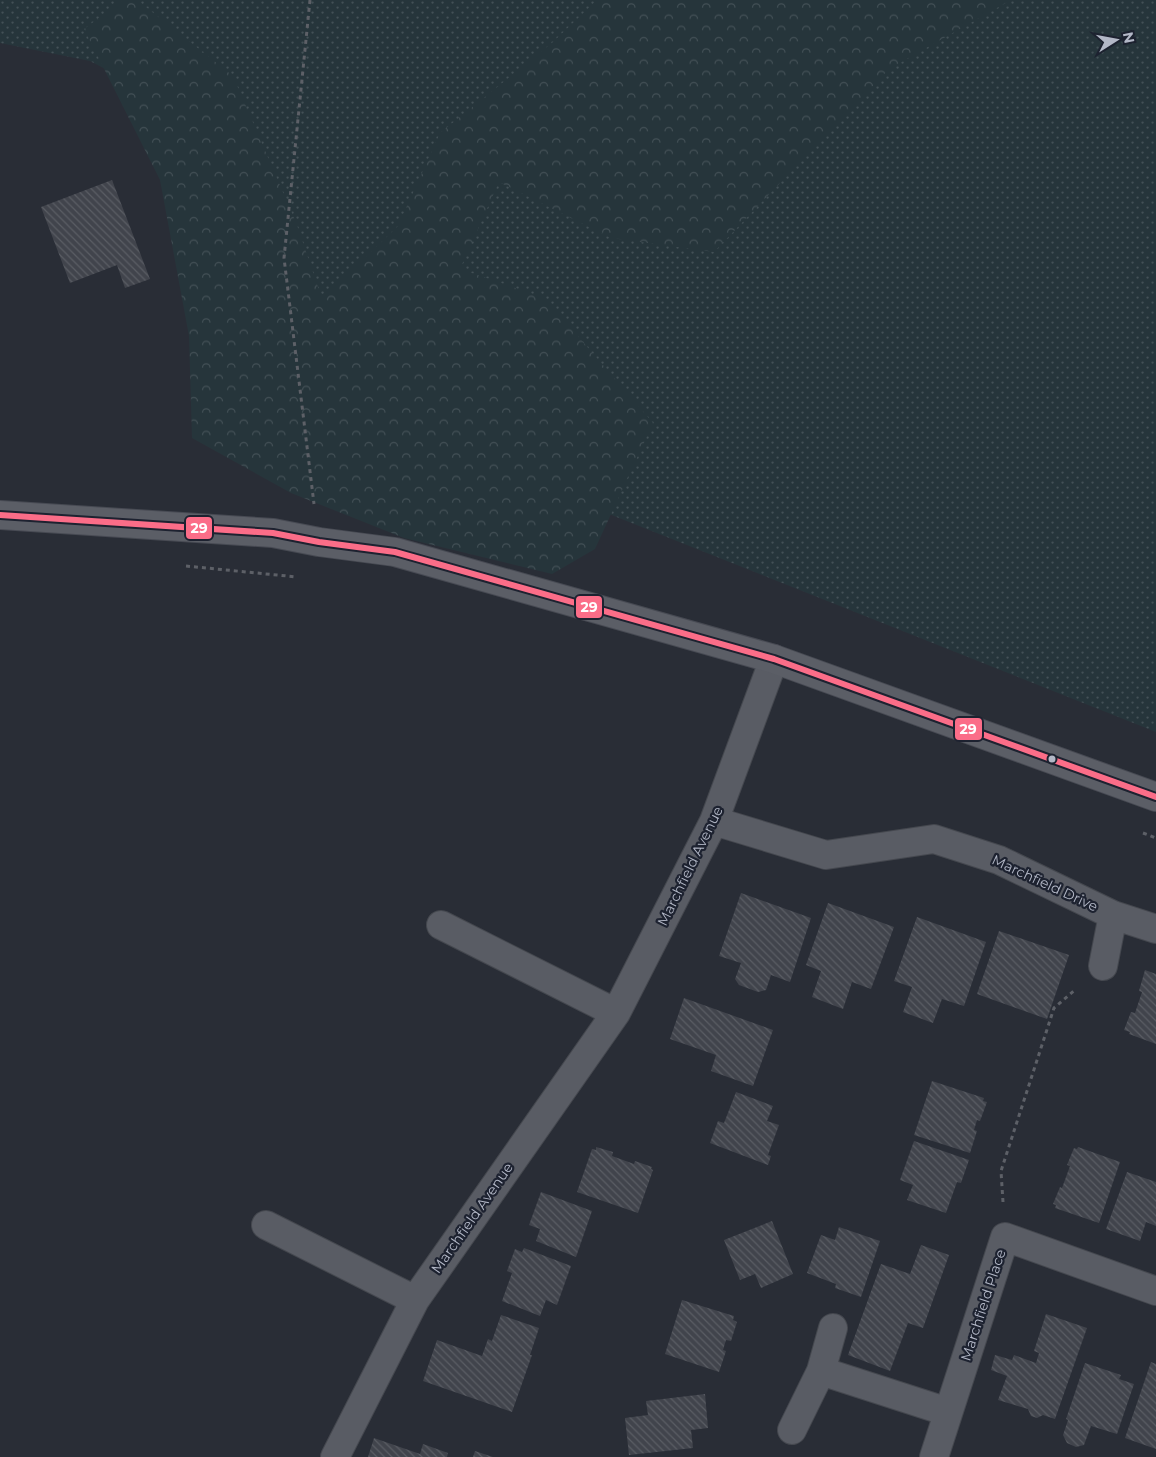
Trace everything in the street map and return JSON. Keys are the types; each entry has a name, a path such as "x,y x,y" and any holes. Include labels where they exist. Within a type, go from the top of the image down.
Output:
{"main road":[{"path":"0,514 273,533 319,542 395,552 774,659 1156,797"}],"street":[{"name":"Marchfield Avenue","path":"335,1457 415,1300 616,1013 714,820 774,659"},
{"name":"Marchfield Drive","path":"714,820 826,854 934,839 999,860 1113,915 1156,929"},
{"name":"Marchfield Drive","path":"1103,966 1113,915"},
{"path":"440,925 616,1013"},
{"path":"266,1225 415,1300"},
{"name":"Marchfield Place","path":"934,1457 1005,1237 1156,1292"},
{"path":"792,1430 821,1371 834,1328"},
{"path":"821,1371 948,1412"}],"path":[{"path":"310,0 284,258 319,542"},
{"path":"180,565 304,578"},
{"path":"1005,1237 1001,1171 1054,1008 1103,966"}],"green space":[{"path":"0,0 1156,0 1156,732 599,510 264,457 243,141 90,61 0,43"},
{"path":"123,0 137,0 233,76 297,225 322,299 398,226 440,133 553,42 597,0 1011,0 889,69 714,252 611,238 499,182 460,269 545,298 653,423 595,549 552,574 404,538 291,493 192,438 189,336 160,180 84,29"}],"building":[{"path":"112,180 150,279 125,288 117,265 70,283 41,207"},
{"path":"741,893 811,918 790,982 771,975 766,990 758,992 739,985 735,979 741,963 719,956"},
{"path":"828,903 894,927 871,989 852,982 843,1009 812,997 821,971 806,965"},
{"path":"917,917 986,942 964,1006 942,999 933,1023 903,1012 912,987 894,981"},
{"path":"999,931 1069,955 1047,1019 977,994"},
{"path":"1145,970 1156,974 1156,1044 1129,1034 1130,1032 1124,1030 1131,1012 1135,1013 1142,992 1139,991"},
{"path":"684,998 773,1030 753,1086 711,1071 716,1055 670,1039"},
{"path":"932,1081 984,1098 983,1101 987,1102 980,1121 977,1120 974,1130 977,1131 970,1153 914,1135"},
{"path":"736,1092 773,1106 767,1121 779,1125 768,1155 771,1156 768,1165 710,1143 718,1121 724,1123"},
{"path":"914,1141 969,1160 961,1183 957,1182 946,1213 907,1200 913,1185 900,1180"},
{"path":"596,1147 613,1152 612,1156 634,1164 635,1161 652,1167 651,1169 653,1170 638,1213 577,1192 592,1149 596,1150"},
{"path":"1078,1147 1120,1162 1099,1223 1055,1208 1056,1205 1053,1204 1060,1187 1062,1188 1070,1166 1067,1165 1074,1148 1077,1149"},
{"path":"1127,1172 1156,1182 1156,1226 1146,1222 1140,1241 1106,1229"},
{"path":"541,1192 592,1211 576,1257 536,1241 540,1229 529,1225"},
{"path":"772,1221 793,1274 761,1288 755,1274 740,1280 724,1240"},
{"path":"839,1227 880,1241 861,1297 835,1288 836,1284 807,1273 821,1235 835,1240"},
{"path":"921,1245 949,1255 923,1328 908,1323 890,1371 848,1355 881,1264 910,1274"},
{"path":"524,1248 571,1266 557,1305 546,1300 540,1316 502,1301 512,1273 507,1271 515,1249 522,1252"},
{"path":"682,1300 734,1316 733,1320 737,1322 731,1341 726,1340 723,1350 726,1351 719,1372 665,1354"},
{"path":"1046,1314 1087,1328 1055,1419 1043,1415 1037,1418 1031,1416 1028,1409 998,1400 1007,1376 991,1370 995,1355 1012,1360 1014,1355 1036,1363 1039,1353 1034,1351"},
{"path":"501,1315 539,1328 530,1355 532,1355 512,1412 423,1381 437,1340 482,1356 488,1339 492,1341"},
{"path":"1151,1362 1156,1364 1156,1449 1125,1438"},
{"path":"1085,1363 1121,1375 1119,1379 1134,1384 1117,1434 1091,1426 1084,1445 1076,1447 1067,1443 1063,1435 1068,1420 1066,1419"},
{"path":"705,1394 708,1428 691,1430 693,1448 629,1455 625,1418 648,1415 646,1401"},
{"path":"374,1438 420,1454 423,1444 448,1453 447,1457 368,1457"},
{"path":"475,1451 493,1457 473,1457"}],"transit line":[{"name":"29","path":"0,515 273,533 319,542 395,552 774,659 1156,797"}]}
